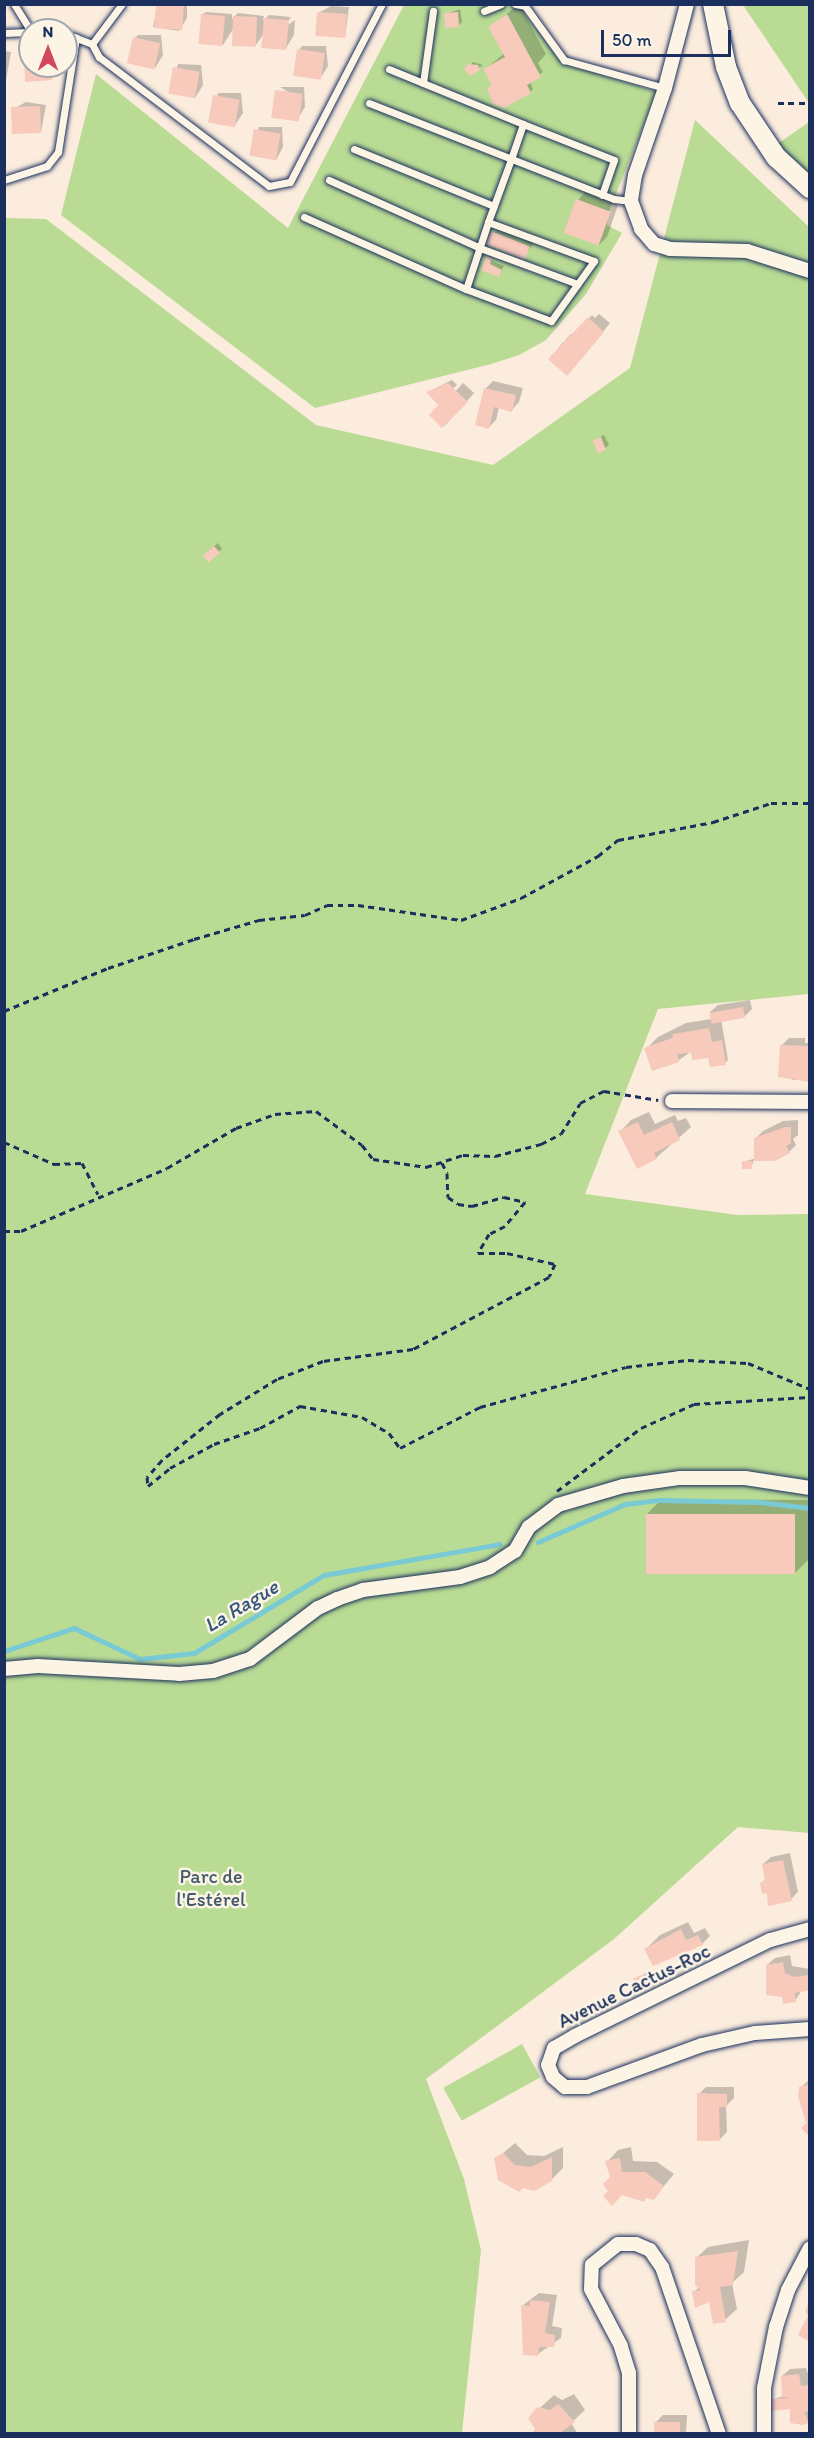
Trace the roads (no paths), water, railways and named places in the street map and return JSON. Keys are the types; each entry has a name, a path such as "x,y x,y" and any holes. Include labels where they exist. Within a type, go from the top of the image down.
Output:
{"main road":[{"path":"713,4 726,67 740,103 776,157 810,188"}],"street":[{"path":"687,4 665,88 635,175 631,201 641,229 654,244 670,249 747,251 810,271"},
{"path":"672,1101 810,1102"},
{"path":"4,1669 38,1666 179,1674 213,1671 249,1659 337,1599 363,1590 460,1577 490,1568 515,1551 529,1527 558,1504 623,1486 680,1478 745,1478 810,1488"},
{"name":"Avenue Cactus-Roc","path":"810,1929 770,1940 575,2036 554,2048 548,2066 553,2077 565,2087 587,2087 702,2045 755,2033 810,2029"},
{"path":"628,2433 629,2373 621,2346 591,2289 592,2265 605,2251 618,2244 636,2244 650,2250 662,2266 719,2433"},
{"path":"764,2433 764,2388 776,2327 788,2290 810,2248"}],"lane":[{"path":"14,4 22,18"},
{"path":"92,44 122,4"},
{"path":"78,38 92,44 99,57 269,186 290,182 382,4"},
{"path":"484,11 501,4"},
{"path":"515,4 525,6 564,60 665,88"},
{"path":"423,83 433,11"},
{"path":"389,69 614,160 602,195"},
{"path":"4,180 47,166 58,152 70,78"},
{"path":"369,103 602,195 631,201"},
{"path":"466,289 523,124"},
{"path":"354,149 494,206"},
{"path":"329,180 480,248 578,284"},
{"path":"304,217 466,289 551,321 594,261 489,222"}],"waterway":[{"path":"538,1542 625,1504 660,1500 759,1502 810,1508"},
{"name":"La Rague","path":"4,1651 74,1628 140,1659 194,1653 324,1575 499,1544"}],"park label":[{"name":"Parc de l'Estérel","path":"211,1888"}]}
